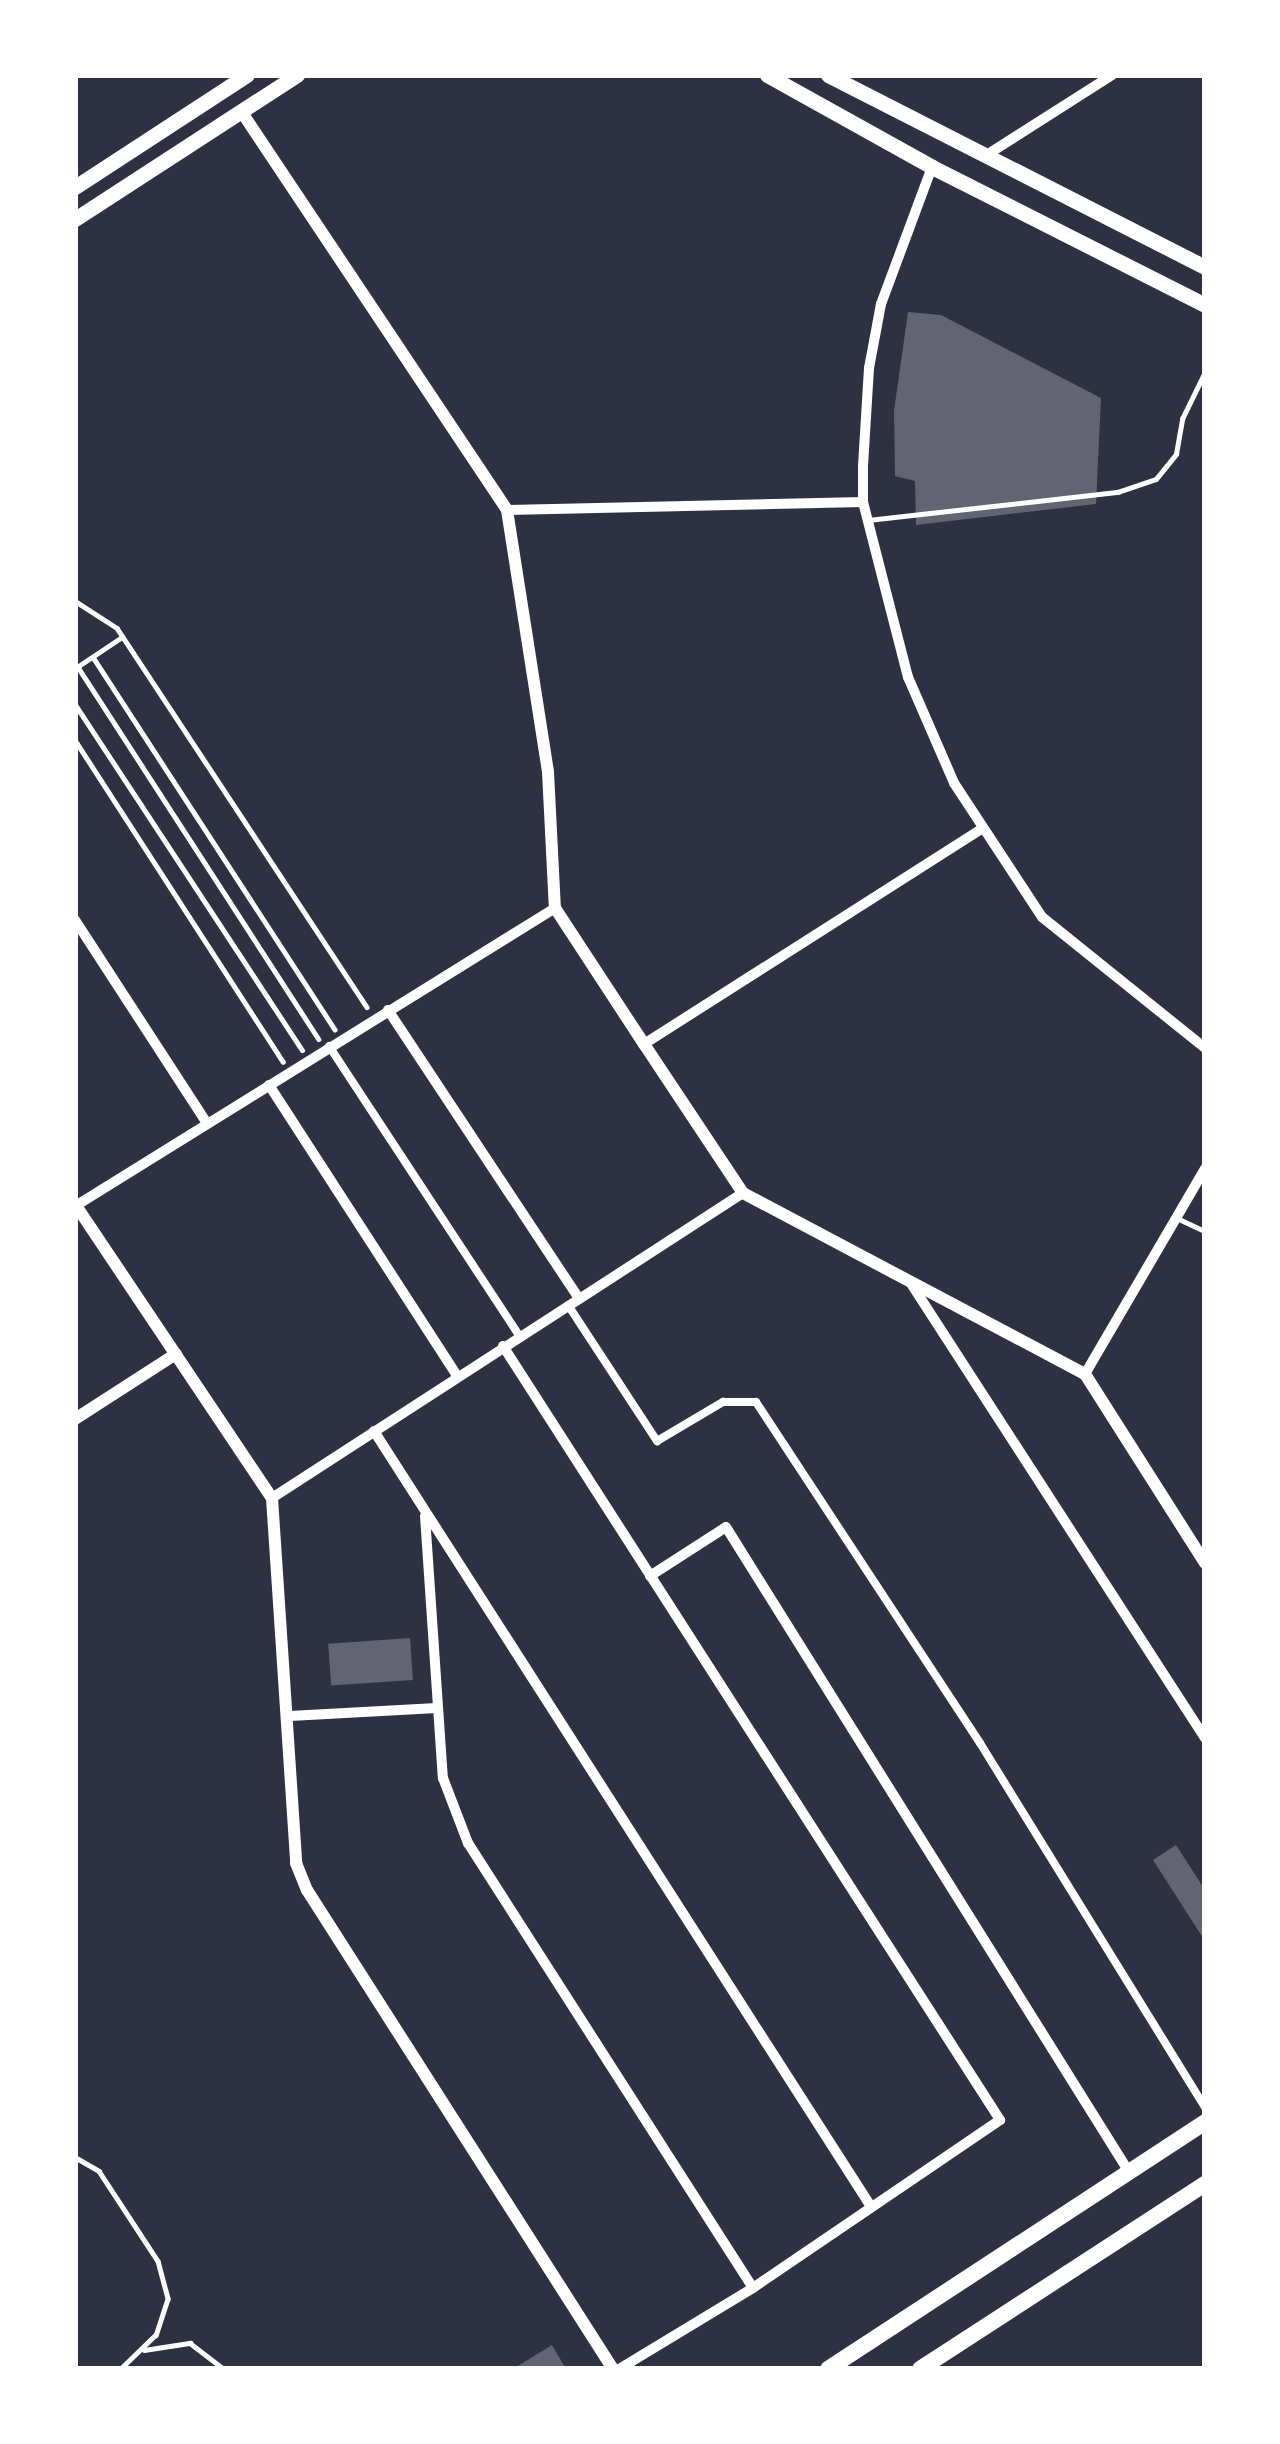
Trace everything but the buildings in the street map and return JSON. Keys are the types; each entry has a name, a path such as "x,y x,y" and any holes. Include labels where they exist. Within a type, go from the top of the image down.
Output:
{"main road":[{"path":"75,187 248,75"},
{"path":"75,219 297,75"},
{"path":"767,75 932,167 1205,305"},
{"path":"828,75 1205,267"},
{"path":"828,2369 1205,2122"},
{"path":"920,2369 1205,2184"}],"street":[{"path":"986,156 1112,75"},
{"path":"241,111 507,510 548,772 554,908 644,1044 743,1193 1085,1374 1205,1563"},
{"path":"932,167 880,304 868,368 863,502 908,677 980,830 1042,917 1205,1048"},
{"path":"507,510 863,502"},
{"path":"644,1044 980,830"},
{"path":"502,1346 1000,2120 753,2288 616,2369 307,1890 296,1863 290,1716 272,1498 76,1205 554,908"},
{"path":"75,920 207,1124"},
{"path":"388,1010 573,1300 656,1441 723,1402 756,1402 980,1743 1205,2108"},
{"path":"327,1048 519,1335"},
{"path":"268,1085 457,1376"},
{"path":"1085,1374 1205,1169"},
{"path":"272,1498 743,1193"},
{"path":"912,1285 1205,1738"},
{"path":"75,1419 176,1354"},
{"path":"374,1430 870,2205"},
{"path":"425,1510 442,1778 468,1843 753,2288"},
{"path":"650,1576 727,1527 1129,2172"},
{"path":"290,1716 437,1708"}],"lane":[{"path":"868,520 1138,487 1156,479 1176,454 1182,419 1205,372"},
{"path":"1179,1219 1205,1231"},
{"path":"75,2157 99,2171 158,2261 168,2299 156,2335 122,2369"},
{"path":"140,2351 190,2343 224,2369"}],"path":[{"path":"75,601 123,637 367,1007"},
{"path":"123,637 76,668 327,1048"},
{"path":"93,657 341,1039"},
{"path":"75,704 308,1060"},
{"path":"75,740 290,1071"}]}
